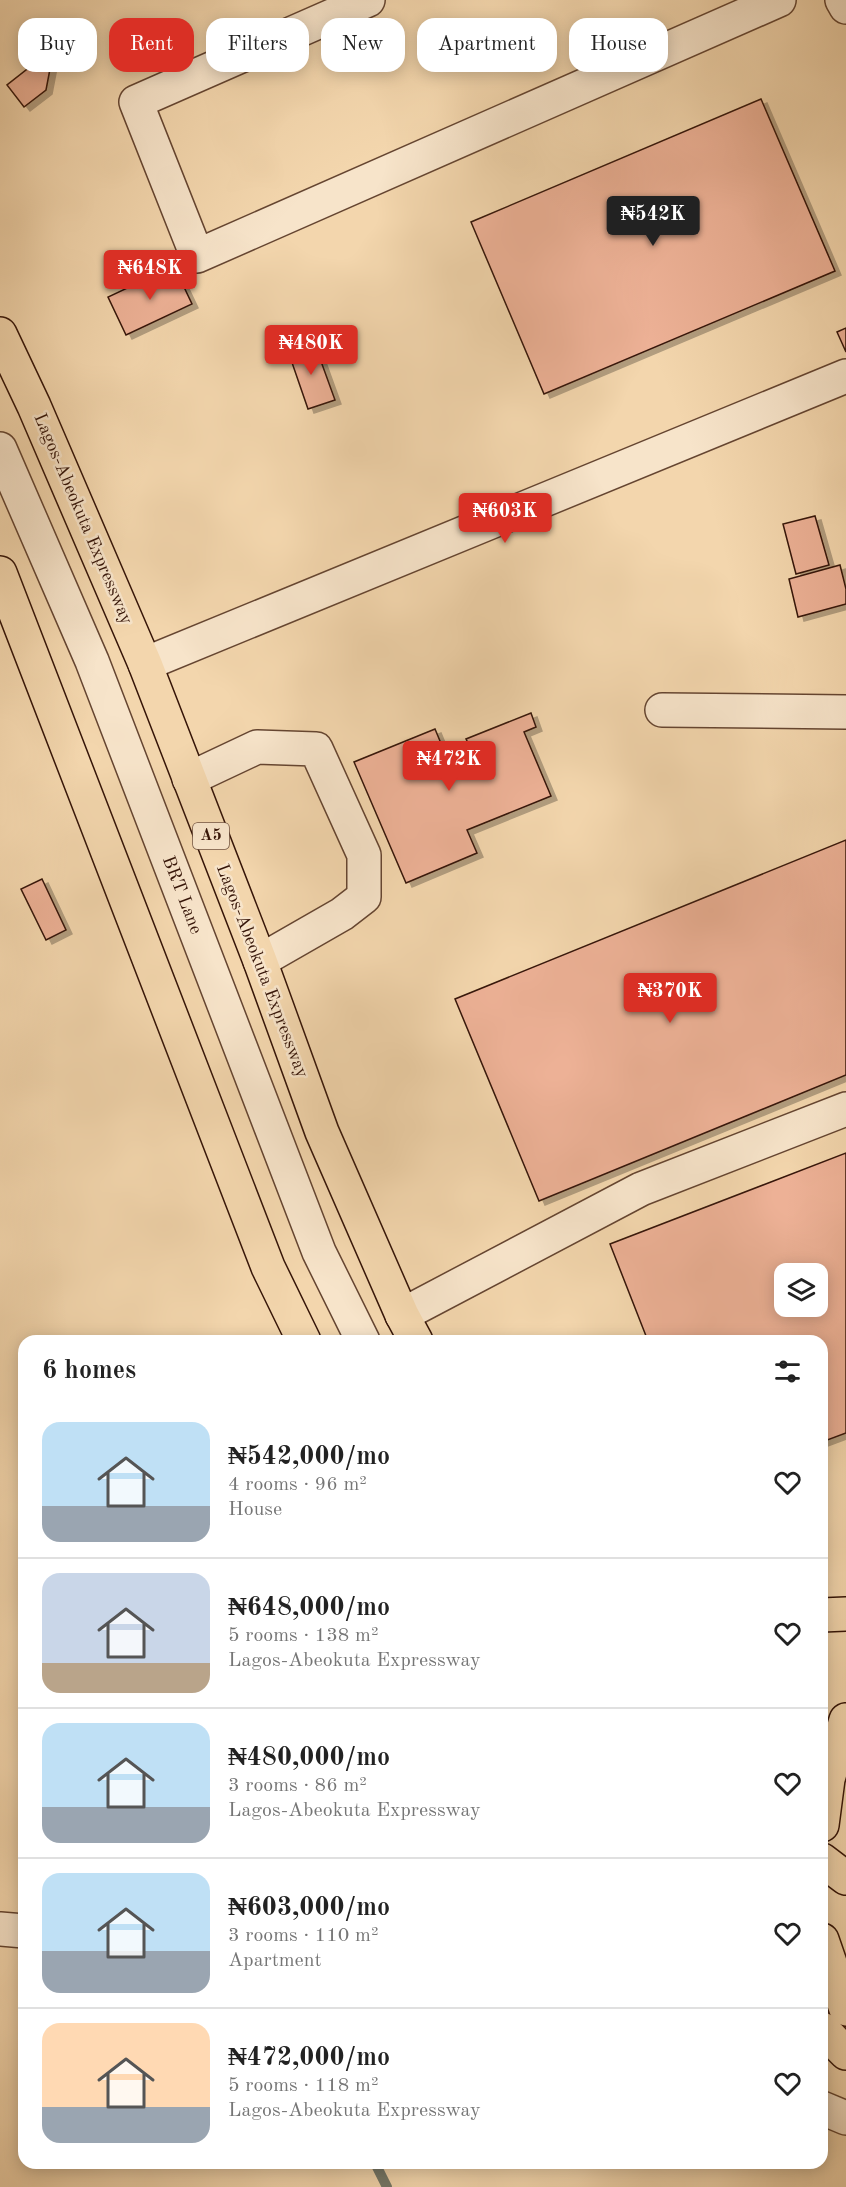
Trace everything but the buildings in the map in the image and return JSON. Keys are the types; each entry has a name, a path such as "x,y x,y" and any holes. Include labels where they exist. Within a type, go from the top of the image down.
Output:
{"main road":[{"name":"Lagos-Abeokuta Expressway","path":"0,334 34,406 145,664 260,961 322,1132 409,1328"},
{"path":"0,573 268,1267 301,1335"},
{"path":"828,1615 846,1614"},
{"path":"828,1779 846,1720"},
{"path":"828,1864 846,1878"},
{"path":"828,1957 846,2009"},
{"path":"828,2035 846,2053"}],"street":[{"path":"368,0 136,102 197,256 779,0"},
{"path":"842,0 846,7"},
{"path":"145,664 846,376"},
{"name":"BRT Lane","path":"0,449 92,661 319,1252 360,1335"},
{"path":"662,710 846,712"},
{"path":"189,778 257,747 316,749 364,855 364,897 342,914 260,961"},
{"path":"409,1328 641,1189 846,1109"},
{"path":"0,1929 18,1930"},
{"path":"828,1939 846,1954"},
{"path":"828,2110 846,2118"}],"waterway":[{"path":"378,2169 387,2187"}]}
